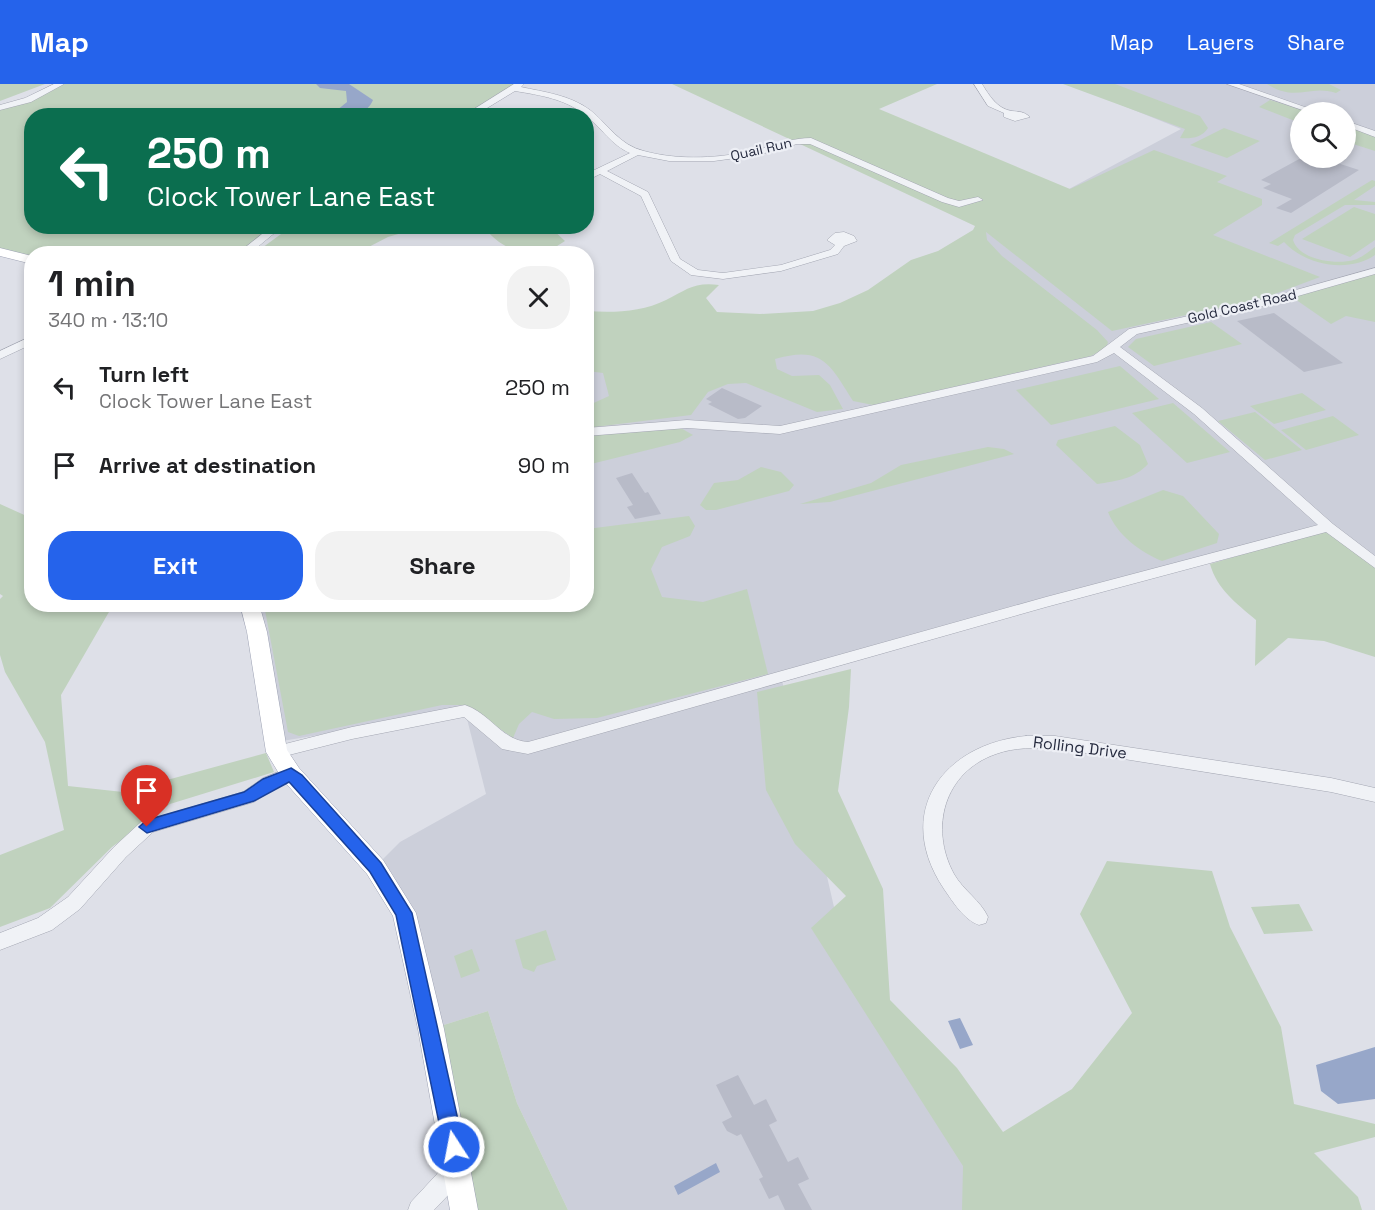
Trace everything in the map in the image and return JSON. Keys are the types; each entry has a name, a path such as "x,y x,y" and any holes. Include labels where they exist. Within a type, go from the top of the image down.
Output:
{"main road":[{"path":"0,252 24,258"},
{"path":"251,612 257,633 272,734 277,752 291,774 375,867 404,913 433,1041 464,1210"}],"street":[{"path":"0,102 48,84"},
{"path":"0,108 28,100 60,84"},
{"path":"978,84 991,104 1010,113"},
{"path":"1231,84 1290,104"},
{"path":"480,108 517,86"},
{"name":"Quail Run","path":"517,86 579,108"},
{"name":"Quail Run","path":"594,119 610,138 638,152 686,159 710,159 759,152 798,140 811,141 945,200 959,204 978,200"},
{"path":"1356,127 1375,134"},
{"path":"594,174 638,152"},
{"path":"602,171 645,194 676,261 695,273 723,276 786,267 824,255 841,248 842,244"},
{"path":"253,246 268,234"},
{"name":"Gold Coast Road","path":"594,431 647,425 684,424 763,431 780,430 1097,359 1115,348 1125,334 1133,331 1259,304 1375,270"},
{"path":"0,356 24,343"},
{"path":"1115,348 1198,411 1328,527 1375,563"},
{"path":"277,752 352,733 465,711 474,714 505,745 528,748 1046,602 1328,527"},
{"name":"Rolling Drive","path":"978,917 966,907 951,887 937,860 932,832 935,804 943,786 959,768 977,755 997,747 1024,741 1055,742 1331,785 1375,795"},
{"path":"0,942 45,924 74,903 120,852 147,827 248,797 269,783 291,774"},
{"path":"419,1210 445,1182 455,1165"}],"shaded area":[{"path":"1069,84 1375,84 1375,564 1324,523 781,676 845,955 991,1197 980,1210 568,1210 517,1103 488,1011 431,1029 408,927 375,867 400,842 486,794 465,711 282,741 256,612 594,612 594,317 823,324 983,229 1069,189 1181,129"}],"green space":[{"path":"0,84 45,84 0,101"},
{"path":"62,84 520,84 479,108 24,108 24,234 269,234 251,246 24,246 24,258 0,252 0,109"},
{"path":"672,84 937,84 879,109 1070,189 1154,150 1227,176 1217,182 1262,199 1262,205 1213,235 1320,277 1261,299 1112,331 986,232 987,240 1002,256 1097,330 1108,342 1106,348 1091,356 873,405 853,401 838,377 823,361 804,354 791,355 775,359 777,369 792,376 819,375 830,385 843,409 817,412 746,383 728,384 708,392 691,415 594,427 594,403 609,396 603,373 594,372 594,311 617,312 637,309 657,304 691,288 710,284 719,285 706,298 717,312 760,314 813,311 840,303 868,290 911,260 938,251 973,230 975,226"},
{"path":"1063,84 1115,84 1200,116 1208,128 1196,137 1180,138 1185,129"},
{"path":"1267,84 1329,84 1341,90 1336,93 1318,90 1295,93 1286,92"},
{"path":"1270,100 1290,106 1290,119 1259,107"},
{"path":"1224,128 1260,141 1227,158 1190,145"},
{"path":"1356,129 1375,137 1375,151 1356,145"},
{"path":"1372,180 1375,181 1375,186 1354,200 1375,202 1375,205 1345,205 1295,235 1293,240 1303,252 1328,261 1354,260 1375,247 1375,255 1353,264 1328,264 1304,257 1284,242 1278,246 1269,243"},
{"path":"1354,207 1375,214 1375,240 1350,257 1302,239"},
{"path":"281,234 398,234 371,246 265,246"},
{"path":"490,234 558,234 565,241 557,246 506,246"},
{"path":"1375,273 1375,322 1346,316 1331,324 1292,297"},
{"path":"1211,322 1242,344 1154,366 1128,347 1136,339"},
{"path":"1120,366 1159,399 1051,425 1016,390"},
{"path":"1302,393 1326,410 1274,424 1250,406"},
{"path":"1173,403 1230,452 1187,463 1132,413"},
{"path":"1255,412 1302,450 1265,460 1218,421"},
{"path":"1333,416 1359,435 1306,450 1281,430"},
{"path":"1115,426 1140,445 1148,464 1137,473 1125,478 1097,484 1056,445 1058,440"},
{"path":"679,427 693,435 680,442 594,463 594,435"},
{"path":"988,447 1004,449 1014,454 830,502 800,504 871,483 901,465"},
{"path":"761,467 781,472 794,485 789,491 716,510 706,510 700,505 714,483 738,480"},
{"path":"1163,490 1183,496 1219,534 1217,543 1162,561 1138,548 1123,535 1108,512"},
{"path":"0,504 24,515 24,612 109,612 61,695 68,786 123,792 266,753 274,772 170,804 112,847 50,908 0,927 0,855 64,830 45,742 5,672 0,655 0,599 3,596 0,594"},
{"path":"689,516 695,526 690,536 662,547 651,569 662,597 703,602 747,589 768,674 597,718 554,719 532,712 519,724 513,738 466,705 442,705 299,736 288,732 265,612 594,612 594,528"},
{"path":"1328,529 1375,564 1375,657 1324,641 1288,638 1255,666 1256,620 1222,588 1210,564"},
{"path":"851,669 849,707 838,791 883,889 890,1000 957,1068 1003,1132 1072,1089 1132,1013 1080,914 1107,861 1212,871 1230,927 1281,1027 1294,1104 1375,1124 1375,1137 1314,1153 1358,1197 1362,1210 962,1210 963,1166 811,928 846,896 795,844 766,790 757,692"},
{"path":"1299,904 1313,931 1264,934 1251,907"},
{"path":"546,930 556,960 537,966 534,972 523,968 515,940"},
{"path":"472,949 480,971 461,978 454,956"},
{"path":"488,1011 517,1103 568,1210 464,1210 431,1029"}],"water":[{"path":"316,84 349,84 373,100 368,108 340,108 347,102 346,91 320,88"},
{"path":"960,1018 973,1045 960,1049 948,1021"},
{"path":"1375,1047 1375,1099 1338,1104 1321,1091 1316,1065"},
{"path":"716,1163 720,1172 678,1195 674,1186"}],"building":[{"path":"1290,164 1290,168 1353,168 1359,170 1291,213 1276,208 1292,199 1263,188 1271,184 1261,180"},
{"path":"1274,313 1343,363 1304,372 1237,321"},
{"path":"722,388 762,406 745,418 738,419 708,404 712,402 706,399"},
{"path":"632,473 645,493 648,492 661,514 635,519 627,507 633,505 616,478"},
{"path":"738,1075 754,1105 766,1099 777,1121 769,1125 788,1162 798,1157 809,1179 798,1184 812,1210 785,1210 778,1195 769,1199 759,1179 763,1177 741,1134 737,1136 727,1131 722,1122 732,1117 716,1085"}],"route":[{"path":"147,827 188,813 211,810 248,797 269,783 291,774 297,779 311,798 375,867 404,913 431,1029 454,1147"}]}
